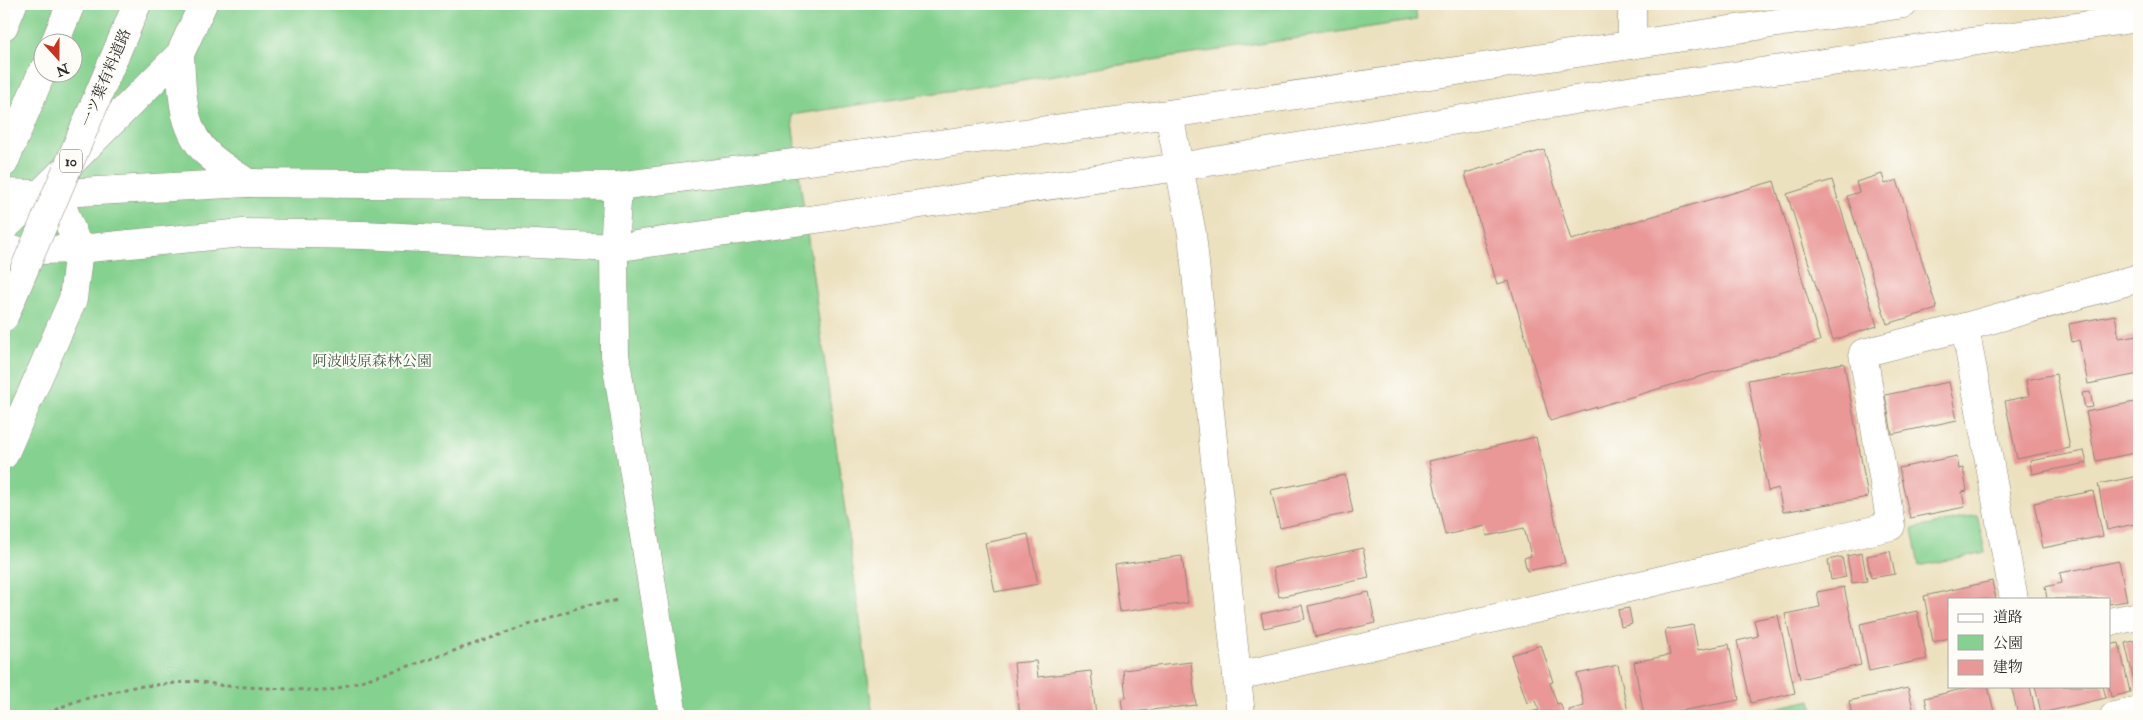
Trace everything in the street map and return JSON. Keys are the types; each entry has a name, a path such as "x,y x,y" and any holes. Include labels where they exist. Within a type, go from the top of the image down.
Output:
{"street":[{"path":"4,26 13,4"},
{"path":"59,32 72,4"},
{"name":"一ツ葉有料道路","path":"4,317 138,4"},
{"path":"4,228 180,54 203,4"},
{"path":"1632,4 1632,45"},
{"path":"4,193 40,194 248,183 618,186 1168,114 1904,4"},
{"path":"4,251 79,249 243,233 364,235 614,248 1180,167 1634,90 2139,18"},
{"path":"180,54 183,108 195,137 209,155 248,183"},
{"path":"4,163 38,82"},
{"path":"1168,114 1192,234 1241,716"},
{"path":"618,186 614,248 615,355 673,716"},
{"path":"4,455 74,299 79,249 64,211 40,194"},
{"path":"1237,676 1611,592 1891,526 1863,353 1965,327 2139,278"},
{"path":"1965,327 2014,598"},
{"path":"2110,622 2139,616"},
{"path":"2114,716 2139,711"}],"path":[{"path":"40,716 76,701 134,687 196,681 225,686 329,691 422,662 586,605 653,596"}],"green space":[{"name":"阿波岐原森林公園","path":"4,4 1415,4 1417,20 791,115 873,716 4,716"},
{"path":"1977,515 1985,552 1919,566 1912,529"},
{"path":"1811,700 1815,716 1739,716"}],"building":[{"path":"1544,150 1571,240 1774,181 1820,341 1550,421 1509,281 1497,284 1465,173"},
{"path":"1882,174 1885,184 1897,180 1937,309 1887,324 1847,196 1859,192 1856,182"},
{"path":"1832,180 1877,326 1833,340 1787,194"},
{"path":"2115,315 2119,338 2138,335 2139,374 2088,384 2079,340 2072,342 2069,324"},
{"path":"1844,363 1868,497 1783,512 1778,488 1768,491 1748,380"},
{"path":"2056,374 2070,448 2017,459 2005,401 2029,396 2026,380"},
{"path":"1949,382 1957,420 1892,434 1885,395"},
{"path":"2090,392 2093,407 2085,408 2082,393"},
{"path":"2139,401 2139,452 2096,461 2086,412"},
{"path":"1536,437 1565,563 1527,571 1524,558 1531,556 1524,528 1487,536 1485,526 1445,535 1429,461"},
{"path":"2084,451 2087,463 2032,474 2030,461"},
{"path":"1957,456 1959,469 1963,468 1967,491 1962,492 1965,507 1910,518 1899,468"},
{"path":"1345,475 1353,512 1280,528 1271,490"},
{"path":"2139,476 2139,523 2107,530 2098,484"},
{"path":"2093,491 2103,536 2043,548 2034,503"},
{"path":"1028,534 1038,584 995,592 985,543"},
{"path":"1363,548 1369,578 1279,597 1273,568"},
{"path":"1890,551 1895,574 1871,578 1867,556"},
{"path":"1862,553 1867,581 1852,583 1847,556"},
{"path":"1182,556 1188,603 1120,612 1114,565"},
{"path":"1842,557 1846,577 1831,580 1828,560"},
{"path":"2119,561 2127,601 2110,604 2110,598 2047,598 2045,587 2062,583 2060,573"},
{"path":"1992,581 1996,598 1948,598 1948,638 1933,642 1924,596"},
{"path":"1844,587 1861,665 1800,679 1785,614 1820,607 1817,592"},
{"path":"1369,592 1375,623 1315,637 1308,606"},
{"path":"1302,605 1305,619 1264,628 1261,614"},
{"path":"1629,608 1632,624 1621,627 1618,610"},
{"path":"1917,611 1927,659 1869,671 1860,624"},
{"path":"1778,615 1795,693 1751,703 1737,641 1758,636 1754,620"},
{"path":"1693,625 1698,650 1729,644 1739,700 1654,716 1644,716 1634,662 1670,655 1665,630"},
{"path":"2139,640 2139,690 2136,690 2125,643"},
{"path":"2119,643 2130,692 2111,697 2109,688 2110,645"},
{"path":"1541,645 1553,682 1550,683 1557,704 1560,703 1565,716 1528,716 1527,713 1539,710 1535,701 1527,703 1511,655"},
{"path":"1036,661 1038,677 1091,671 1096,716 1020,716 1014,663"},
{"path":"1191,662 1196,705 1123,713 1121,699 1126,698 1123,670"},
{"path":"1618,665 1629,716 1570,716 1569,710 1584,706 1577,674"},
{"path":"1908,688 1915,716 1852,716 1849,701"},
{"path":"1966,688 1988,688 1995,716 1929,716 1925,698"},
{"path":"2030,688 2035,711 2018,715 2012,689"},
{"path":"2035,688 2104,688 2106,698 2041,713"}]}
